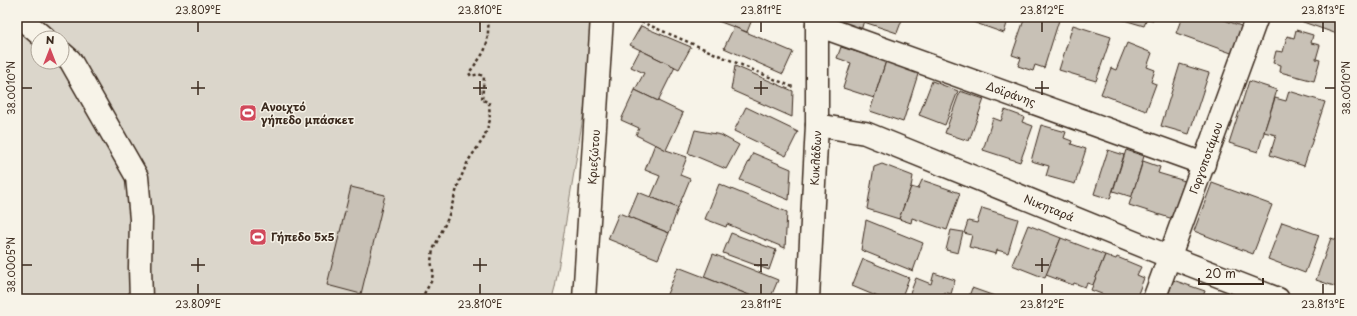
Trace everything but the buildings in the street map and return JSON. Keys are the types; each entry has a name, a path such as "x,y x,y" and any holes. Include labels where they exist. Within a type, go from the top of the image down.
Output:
{"street":[{"path":"23,17 35,30"},
{"name":"Κριεζώτου","path":"585,298 602,17"},
{"name":"Γοργοποτάμου","path":"1154,299 1204,164 1252,18"},
{"name":"Δοϊράνης","path":"817,21 1204,164"},
{"name":"Κυκλάδων","path":"808,299 817,125 817,21"},
{"path":"70,60 137,177 141,219 141,299"},
{"name":"Νικηταρά","path":"817,125 865,133 1170,257 1278,299"}],"path":[{"path":"421,299 432,280 433,271 431,261 434,250 448,218 459,182 468,161 484,138 490,120 489,102 482,100 484,77 479,74 471,76 469,73 486,47 490,17"},
{"path":"630,17 796,88"}],"shaded area":[{"path":"17,17 596,17 585,105 552,299 17,299"}],"place":[{"name":"Ανοιχτό γήπεδο μπάσκετ","path":"248,113"},
{"name":"Γήπεδο 5x5","path":"258,237"}]}
